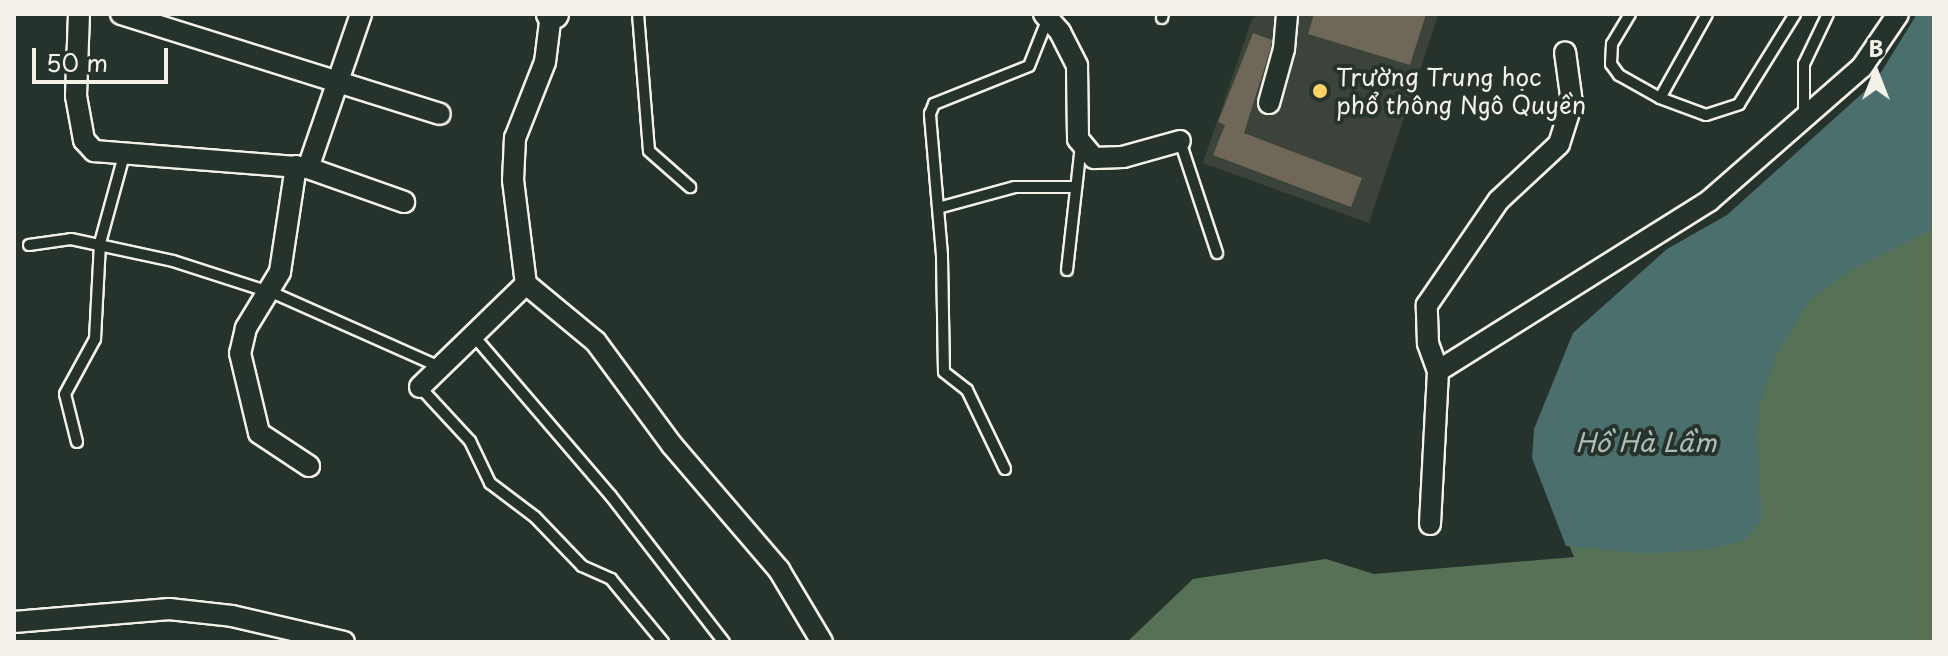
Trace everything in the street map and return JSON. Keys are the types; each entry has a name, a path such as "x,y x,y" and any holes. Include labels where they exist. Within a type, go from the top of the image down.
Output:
{"street":[{"path":"79,14 76,96 84,140 94,151 302,167 404,202"},
{"path":"121,14 337,86 440,114"},
{"path":"309,466 265,440 256,426 242,340 270,295 286,250 302,167 337,86 361,14"},
{"path":"552,14 545,62 515,138 513,180 526,284 596,342 672,445 779,570 822,642"},
{"path":"1269,103 1284,49 1287,14"},
{"path":"1438,371 1709,201 1862,67 1898,14"},
{"path":"1046,16 1077,66 1081,145 1094,158 1123,157 1180,141"},
{"path":"1430,524 1438,371 1428,343 1427,305 1499,200 1559,144 1572,103 1565,52"},
{"path":"420,387 526,284"},
{"path":"14,622 169,609 232,616 344,642"}],"lane":[{"path":"638,14 649,151 690,187"},
{"path":"1630,14 1612,44 1611,64 1619,75 1660,98 1706,115 1730,111 1795,14"},
{"path":"1660,98 1707,14"},
{"path":"1804,118 1804,64 1828,14"},
{"path":"1005,469 967,390 944,372 938,208 930,114 934,104 1029,66 1046,16"},
{"path":"1180,141 1217,253"},
{"path":"1067,270 1081,145"},
{"path":"77,442 65,394 95,339 100,243 124,155"},
{"path":"938,208 1015,187 1076,187"},
{"path":"29,245 71,239 100,243 270,295 440,367"},
{"path":"473,335 611,496 724,642"},
{"path":"420,387 470,441 490,483 535,517 582,566 611,579 663,642"}],"shaded area":[{"name":"Trường Trung học phổ thông Ngô Quyền","path":"1259,14 1438,16 1369,223 1203,163 1252,19"}],"green space":[{"path":"1934,14 1934,642 1127,642 1193,579 1326,559 1374,574 1574,557 1539,473 1742,204 1875,87"}],"water":[{"name":"Hồ Hà Lầm","path":"1917,14 1934,14 1934,228 1851,270 1809,301 1777,354 1760,404 1757,435 1762,519 1746,540 1715,548 1650,554 1566,546 1532,458 1534,429 1573,333 1667,249 1727,215 1875,82"}],"building":[{"path":"1314,14 1426,14 1410,65 1308,34"},
{"path":"1253,33 1272,40 1244,133 1362,178 1351,207 1213,155 1225,125 1218,122"}],"place":[{"name":"Trường Trung học phổ thông Ngô Quyền","path":"1320,91"}]}
